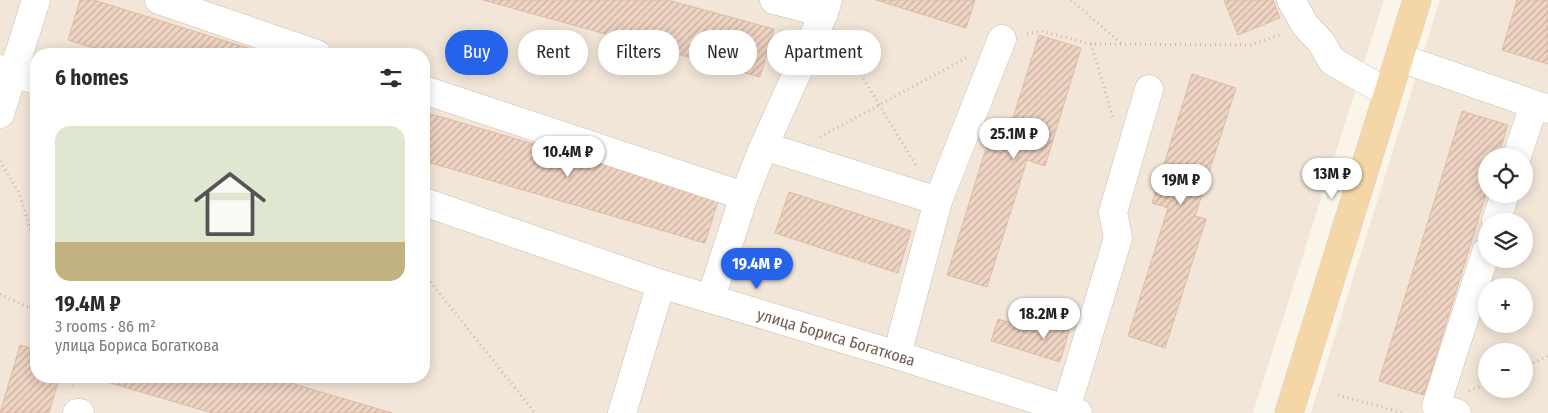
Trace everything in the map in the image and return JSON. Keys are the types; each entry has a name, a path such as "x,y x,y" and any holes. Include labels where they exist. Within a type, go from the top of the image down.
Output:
{"main road":[{"path":"1289,413 1417,0"}],"street":[{"path":"0,114 16,74 36,0"},
{"path":"159,0 299,48"},
{"path":"711,298 744,196 776,150 826,7 774,0"},
{"path":"1291,0 1332,61 1388,93"},
{"path":"898,355 938,201 1002,39"},
{"path":"1400,58 1541,107 1521,148"},
{"path":"1072,411 1118,238 1113,212 1149,89"},
{"path":"430,92 744,196"},
{"path":"776,150 938,201"},
{"name":"улица Бориса Богаткова","path":"430,204 661,284 898,355 1072,411"},
{"path":"1457,413 1436,406 1481,268"},
{"path":"622,413 661,284"}],"path":[{"path":"1071,0 1122,44"},
{"path":"826,7 880,105 938,201"},
{"path":"1002,39 1041,31 1091,44 1251,45 1306,25"},
{"path":"1091,44 1116,127"},
{"path":"776,150 880,105 967,58"},
{"path":"0,161 19,193 30,228"},
{"path":"430,282 534,413"},
{"path":"0,294 30,308"},
{"path":"1533,362 1548,356"},
{"path":"1338,395 1403,413"}],"shaded area":[{"path":"0,0 1384,0 1253,413 0,413"},
{"path":"1440,0 1548,0 1548,413 1311,413"}],"building":[{"path":"80,0 94,0 248,48 94,48 68,40"},
{"path":"483,0 668,0 774,29 767,30 767,53 760,77 753,75 757,75 757,30 689,30 689,57 679,54 679,30 598,30 598,32"},
{"path":"876,0 975,0 966,28"},
{"path":"1224,0 1273,0 1280,18 1238,35"},
{"path":"1517,0 1548,0 1548,64 1502,50"},
{"path":"1039,35 1081,48 1045,166 1027,160 987,287 947,275 986,148 1002,153"},
{"path":"1192,74 1236,88 1195,216 1206,219 1165,348 1128,336 1168,208 1152,203"},
{"path":"1462,111 1508,125 1501,148 1478,148 1478,203 1483,203 1480,213 1478,213 1478,220 1424,395 1379,381"},
{"path":"430,114 719,198 705,243 430,163"},
{"path":"789,192 911,231 898,273 775,233"},
{"path":"1028,318 1069,331 1060,362 1018,349"},
{"path":"998,319 1025,327 1018,349 991,341"},
{"path":"20,345 30,348 30,383 58,383 49,413 0,413"},
{"path":"111,383 291,383 392,413 212,413"}]}
